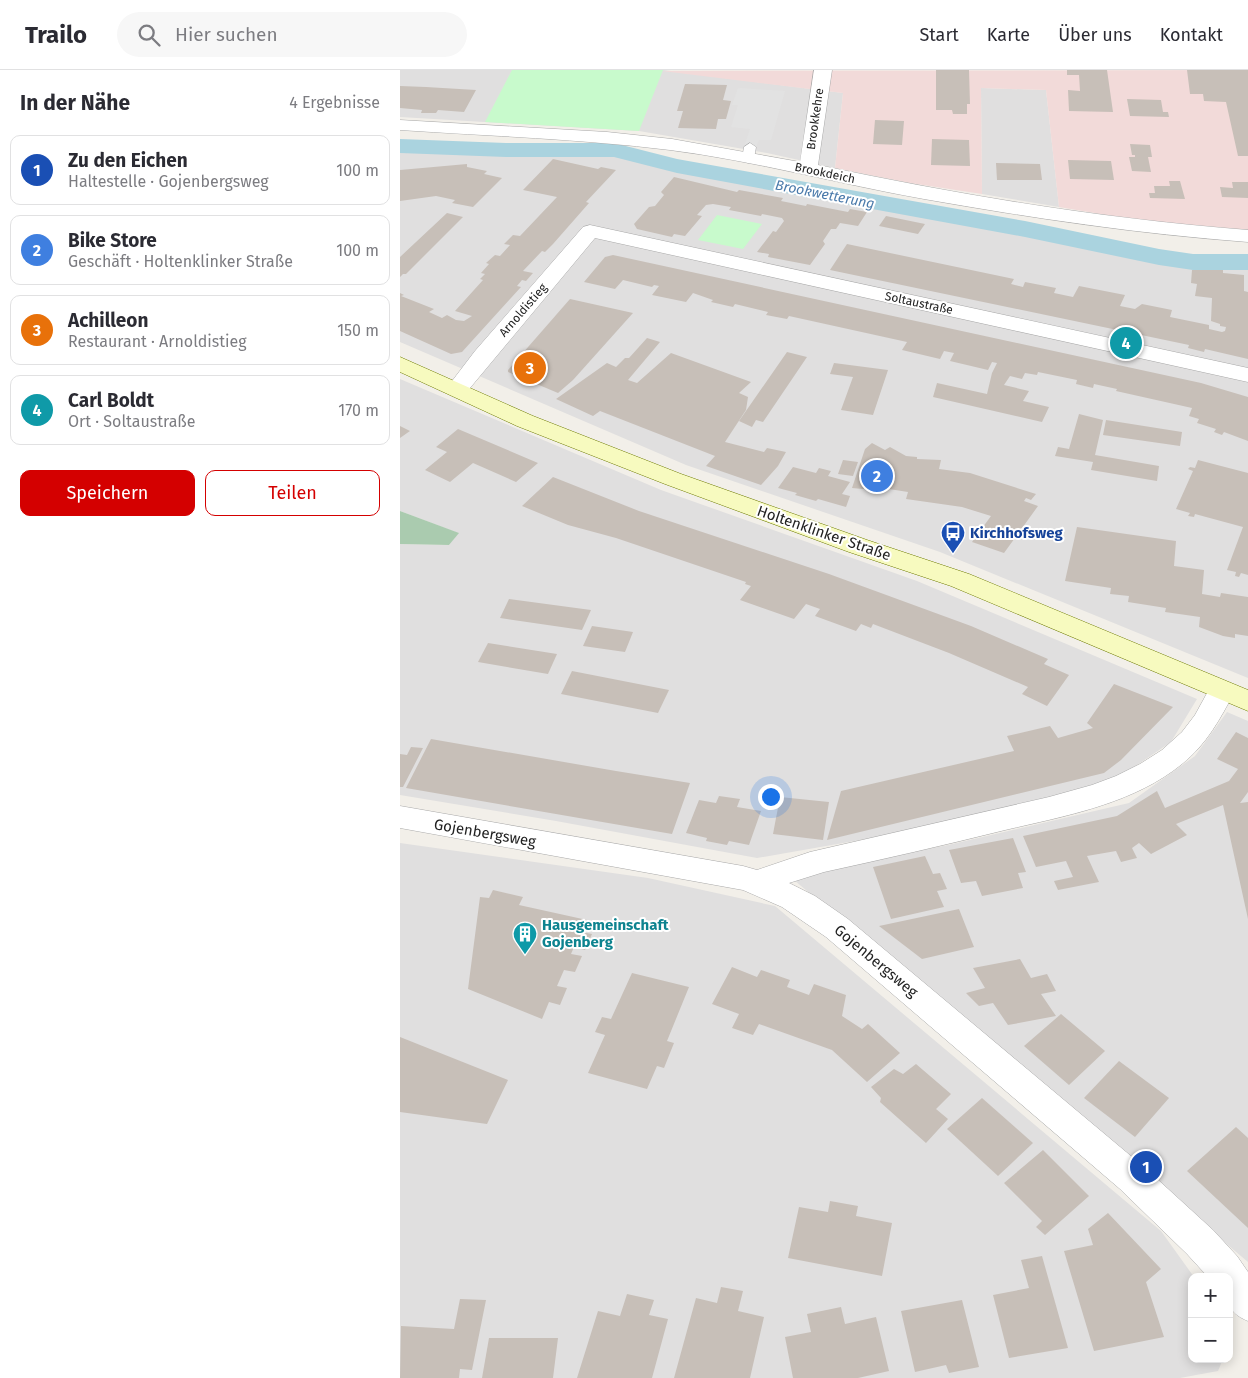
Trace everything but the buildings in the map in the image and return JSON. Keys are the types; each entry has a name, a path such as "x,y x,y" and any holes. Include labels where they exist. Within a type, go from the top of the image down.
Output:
{"main road":[{"name":"Holtenklinker Straße","path":"400,364 525,421 673,479 858,546 960,580 1248,701"}],"street":[{"name":"Brookkehre","path":"808,169 823,70"},
{"name":"Brookdeich","path":"400,125 607,138 749,153 808,169 922,194 1072,218 1166,230 1248,236"},
{"name":"Soltaustraße","path":"590,231 1248,375"},
{"name":"Arnoldistieg","path":"457,389 590,231"},
{"path":"760,883 775,874 805,865 1060,806 1120,788 1174,755 1192,738 1206,722 1222,691"},
{"name":"Gojenbergsweg","path":"400,817 760,883 791,896 811,908 837,928 1132,1178 1200,1242 1224,1268 1248,1303"}],"shaded area":[{"path":"400,70 663,70 843,93 835,168 767,153 639,131 400,117"},
{"path":"1248,70 1248,230 1136,220 1059,207 1046,90 981,88 982,194 910,183 835,168 843,93 662,71"},
{"path":"738,88 785,91 771,140 759,140 756,147 744,147 750,129 731,127 738,105 732,105"},
{"path":"981,88 1046,90 1059,207 982,194"},
{"path":"400,148 613,152 675,167 1024,231 1158,259 1193,265 1248,268 1248,678 940,552 686,465 400,342"},
{"path":"400,379 661,490 917,581 1197,699 1171,742 1112,782 940,826 757,858 556,821 400,795 400,544 449,545 458,533 400,511"},
{"path":"1227,712 1248,721 1248,1262 788,875 948,845 1129,803 1195,756"},
{"path":"400,843 648,878 775,906 1161,1231 1191,1273 1188,1273 1188,1363 1221,1363 1218,1371 1180,1378 400,1378"}],"green space":[{"path":"512,70 663,70 639,131 485,122"},
{"path":"717,215 762,224 743,249 698,240"},
{"path":"400,511 459,533 449,545 400,544"}],"waterway":[{"name":"Brookwetterung","path":"400,146 506,150 614,150 677,166 1025,229 1159,257 1193,262 1248,262"}],"place":[{"name":"Carl Boldt","path":"1126,343"},
{"name":"Achilleon","path":"530,368"},
{"name":"Bike Store","path":"877,476"},
{"name":"Kirchhofsweg","path":"953,554"},
{"name":"Hausgemeinschaft Gojenberg","path":"525,955"},
{"name":"Zu den Eichen","path":"1146,1167"}]}
